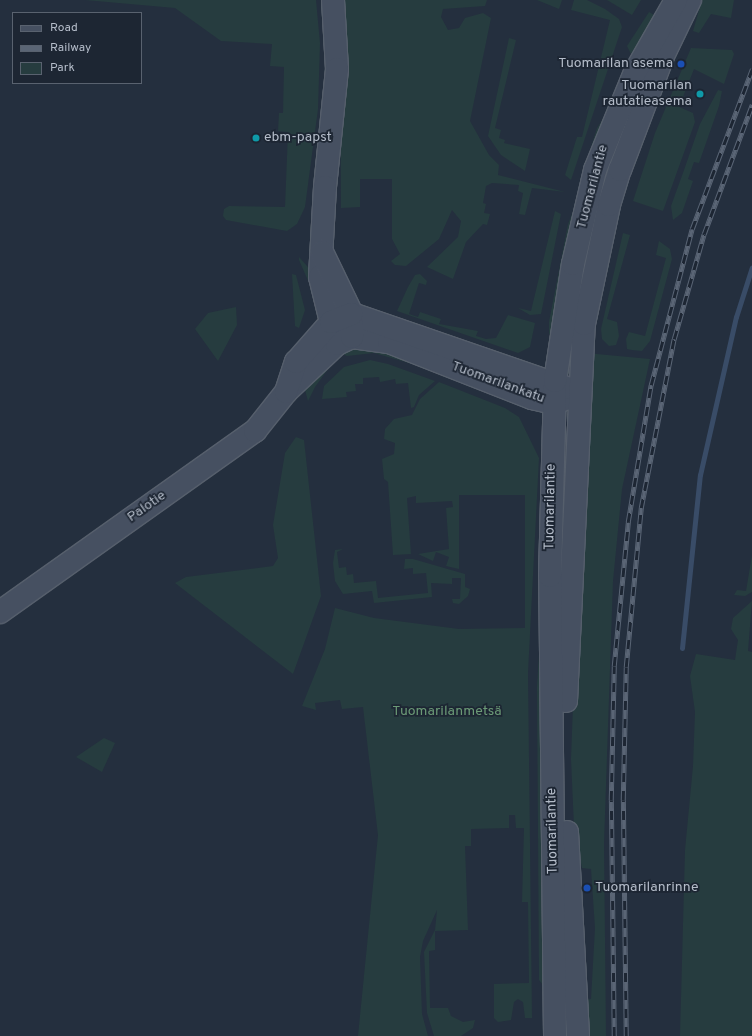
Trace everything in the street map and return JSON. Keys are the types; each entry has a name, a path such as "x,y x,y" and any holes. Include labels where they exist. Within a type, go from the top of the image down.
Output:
{"main road":[{"path":"331,322 320,277 325,187 337,69 332,0"},
{"name":"Tuomarilantie","path":"555,1036 550,576 553,403 555,381 573,264 595,170 635,72 676,0"},
{"name":"Tuomarilantie","path":"578,1036 566,816 565,725 579,395 584,324 609,205 633,129 690,0"},
{"path":"322,252 352,314 352,337"},
{"name":"Tuomarilankatu","path":"352,314 555,381 579,395"},
{"name":"Palotie","path":"286,392 296,362 331,322 352,314"},
{"name":"Tuomarilankatu","path":"331,322 352,337 389,342 553,403 579,395"},
{"name":"Palotie","path":"0,612 255,431 286,392 337,344 352,337"}],"green space":[{"path":"85,0 316,0 320,43 318,109 305,207 297,224 287,231 226,220 223,216 224,209 229,206 285,207 288,132 278,131 279,113 283,113 284,67 270,66 272,44 221,41 175,8"},
{"path":"340,0 487,0 485,6 443,9 441,17 448,30 459,28 465,18 483,13 491,18 470,121 489,155 499,165 498,175 565,192 532,188 525,215 519,214 523,193 518,191 519,185 492,183 486,186 483,203 486,204 484,213 490,214 487,225 483,224 466,242 453,279 427,267 458,237 461,221 452,210 439,239 406,266 395,265 391,261 400,254 392,239 392,179 360,179 360,207 341,208"},
{"path":"537,0 562,0 559,9"},
{"path":"574,0 587,0 605,9 619,19 622,27 571,180 565,175 577,137 582,137 610,20 571,10"},
{"path":"607,0 641,0 632,15"},
{"path":"702,0 734,0 731,18 711,14 699,33 693,31"},
{"path":"649,12 656,16 631,54 627,46"},
{"path":"509,38 516,40 495,128 501,130 499,138 505,140 504,143 530,149 525,171 501,155 488,136"},
{"path":"691,48 732,50 734,54 724,84 694,69 679,107 693,113 695,122 663,211 633,201 655,133"},
{"path":"718,90 722,91 719,106 699,163 694,162 688,179 693,181 682,213 673,220 671,206 700,124"},
{"path":"605,116 602,134 580,183 597,128"},
{"path":"574,209 576,212 555,336 549,334 549,322 568,224"},
{"path":"555,211 561,214 541,314 530,315 518,308 531,311"},
{"path":"623,233 630,235 607,319 617,322 619,336 616,345 609,346 602,339 601,329"},
{"path":"659,241 670,249 672,259 650,341 642,351 627,349 626,339 629,332 645,336 666,258 656,255"},
{"path":"299,257 315,275 313,292 299,260"},
{"path":"292,274 296,275 305,310 299,328 295,326"},
{"path":"420,274 427,281 426,285 419,283 409,314 418,317 420,312 441,319 439,324 478,331 476,336 486,339 496,338 508,315 535,323 530,347 518,353 397,311 415,275"},
{"path":"236,307 237,325 218,361 195,329 208,313"},
{"path":"365,343 417,362 416,365 374,353 347,356 339,352"},
{"path":"586,353 650,359 622,489 613,581 604,843 606,1036 584,1036 583,1000 591,999 595,928 591,869 582,868 574,827 571,759"},
{"path":"370,360 388,364 435,381 419,395 414,407 411,408 408,383 396,384 395,379 380,382 379,377 363,378 363,384 355,384 356,391 346,392 347,397 322,399 324,386 344,367"},
{"path":"331,365 315,387 308,401 305,390 309,380"},
{"name":"Tuomarilanmetsä","path":"439,382 505,408 519,417 539,458 528,673 532,1018 525,1018 523,1002 518,999 514,1002 511,1020 498,1022 494,1018 494,984 529,983 528,902 522,902 524,828 516,828 515,815 509,815 509,828 471,829 471,846 465,846 468,930 435,931 435,950 429,951 430,1008 448,1008 451,1016 463,1022 475,1020 473,1028 461,1036 434,1036 427,1013 424,952 435,930 437,910 423,941 420,957 422,1014 428,1036 358,1036 378,835 363,707 342,709 340,700 315,703 316,710 302,706 325,649 335,608 374,618 459,629 525,628 525,495 459,495 459,569 446,566 449,557 436,552 433,561 418,554 449,549 446,508 453,507 452,501 416,503 416,496 407,498 411,554 393,555 388,482 384,479 382,459 394,454 395,443 384,439 385,429 394,419 412,415 420,399"},
{"path":"296,437 304,440 321,596 293,674 175,583 186,577 273,566 278,558 273,525 285,453"},
{"path":"343,549 337,552 339,568 346,567 347,575 353,574 354,583 376,581 378,598 428,593 426,573 413,574 413,568 404,569 405,559 413,559 465,574 465,587 470,589 468,596 459,604 453,603 452,599 460,599 461,578 452,578 452,584 431,583 432,597 374,603 372,591 343,594 335,581 333,563 335,550"},
{"path":"752,555 752,592 745,596 734,595 737,590 746,591"},
{"path":"752,601 748,651 752,652 752,1036 680,1036 685,850 693,766 695,712 690,676 696,654 735,660 738,640 731,629 733,618"},
{"path":"542,603 547,990 539,980 537,687"},
{"path":"104,738 115,743 102,772 76,757"}],"waterway":[{"path":"682,648 700,475 736,317 752,267"}],"railway":[{"path":"614,1036 611,800 614,666 628,522 651,385 692,229 752,69"},
{"path":"626,1036 623,800 626,667 641,508 674,339 704,234 752,105"}],"place":[{"name":"Tuomarilan asema","path":"681,64"},
{"name":"Tuomarilan rautatieasema","path":"700,94"},
{"name":"ebm-papst","path":"256,138"},
{"name":"Tuomarilanrinne","path":"587,888"}]}
